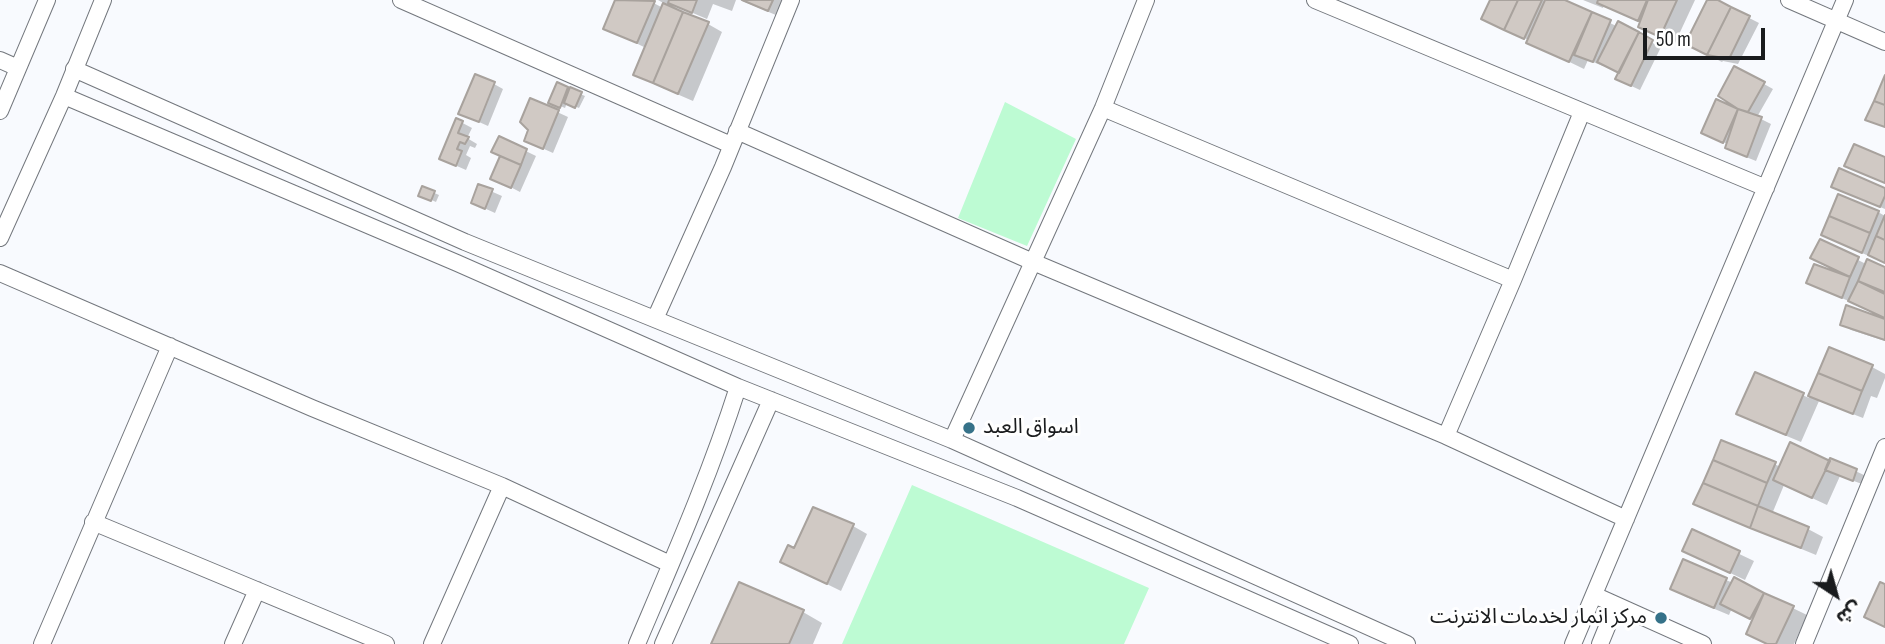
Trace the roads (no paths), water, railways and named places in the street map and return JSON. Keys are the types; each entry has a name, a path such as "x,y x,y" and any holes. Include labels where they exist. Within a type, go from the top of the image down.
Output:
{"street":[{"path":"0,111 47,0"},
{"path":"0,238 64,96 103,0"},
{"path":"401,0 1446,436 1626,519"},
{"path":"655,319 723,166 791,0"},
{"path":"951,440 1103,108 1146,0"},
{"path":"1315,0 1766,188"},
{"path":"1788,0 1885,42"},
{"path":"1573,644 1845,0"},
{"path":"0,61 18,68"},
{"path":"74,69 466,242 951,440 1408,644"},
{"path":"64,96 457,263 738,387 1017,498 1350,644"},
{"path":"1103,108 1513,280"},
{"path":"1446,436 1582,112"},
{"path":"457,263 466,242"},
{"path":"0,273 312,408 502,486 670,564"},
{"path":"42,644 170,346"},
{"path":"637,644 721,440 738,387"},
{"path":"663,644 771,400"},
{"path":"1804,644 1885,447"},
{"path":"1017,498 1028,475"},
{"path":"432,644 502,486"},
{"path":"702,488 726,499"},
{"path":"93,522 386,644"},
{"path":"233,644 257,590"},
{"path":"1594,595 1703,644"},
{"path":"1600,644 1616,605"}],"place":[{"name":"اسواق العبد","path":"969,428"},
{"name":"مركز انمار لخدمات الانترنت","path":"1661,618"}]}
